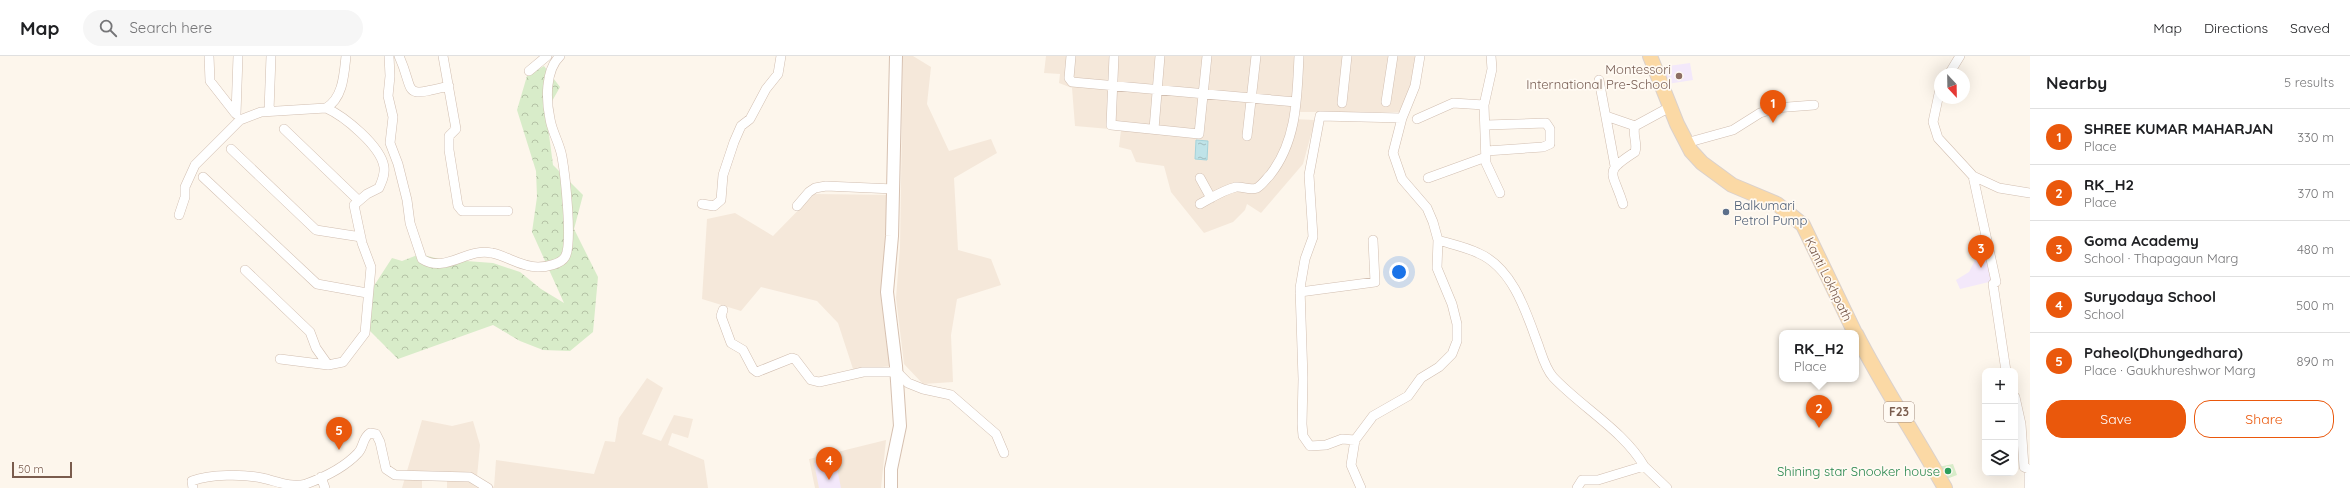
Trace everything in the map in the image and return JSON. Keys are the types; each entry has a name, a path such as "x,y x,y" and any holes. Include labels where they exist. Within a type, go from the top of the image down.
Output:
{"main road":[{"path":"891,488 891,468 900,426 897,372 887,292 894,189 896,56"},
{"name":"Kanti Lokhpath","path":"1650,56 1686,143 1702,163 1720,177 1732,185 1777,204 1803,225 1854,330"},
{"name":"Kanti Lokhpath","path":"1859,340 1893,404 1918,441 1945,488"}],"street":[{"path":"209,56 210,81 237,117"},
{"path":"237,117 238,56"},
{"path":"269,112 271,56"},
{"path":"179,215 185,197 185,187 195,165 237,117 269,112 326,108 337,100 343,79 346,56"},
{"path":"389,56 390,76 388,96 393,117 390,143 398,164 412,230 422,259 435,264 446,264 473,254 490,252 523,265 538,267 559,263 565,258 568,250 567,201 562,155 550,119 549,99 551,68 560,56"},
{"path":"399,56 408,85 413,91 419,93 449,86"},
{"path":"443,56 456,129 449,136 448,150 458,206 462,211 508,210"},
{"path":"529,71 547,56"},
{"path":"702,204 714,206 721,200 723,175 734,142 742,126 750,119 766,89 778,74 781,56"},
{"path":"1071,56 1070,81 1296,102"},
{"path":"1114,56 1111,125 1200,134 1207,56"},
{"path":"1154,129 1160,56"},
{"path":"1247,136 1256,56"},
{"path":"1200,204 1235,187 1255,189 1264,182 1286,151 1296,102 1299,56"},
{"path":"1342,103 1348,56"},
{"path":"1386,102 1393,56"},
{"path":"1361,488 1351,465 1355,440 1373,416 1408,396 1421,378 1439,367 1452,354 1457,341 1457,324 1452,304 1442,284 1437,268 1438,240 1427,208 1402,180 1393,153 1402,118 1415,86 1420,56"},
{"path":"1491,56 1492,69 1484,105 1486,125 1486,163 1500,193"},
{"path":"1953,68 1960,56"},
{"path":"1600,80 1615,166"},
{"path":"1417,119 1453,103 1484,105"},
{"path":"1937,104 1933,122 1938,138 1973,176 1999,188 2030,193"},
{"path":"1686,143 1733,130 1760,114 1776,108 1814,105"},
{"path":"1623,204 1612,177 1613,169 1635,152 1636,147 1633,132 1635,126 1670,107"},
{"path":"280,359 328,365 343,362 365,333 367,292 371,267 360,237 354,205 358,200 379,188 384,176 384,166 375,148 349,122 326,108"},
{"path":"1355,440 1342,439 1326,445 1315,447 1307,444 1303,436 1300,292 1304,259 1313,237 1310,174 1320,116 1402,118"},
{"path":"1606,116 1635,126"},
{"path":"1428,178 1486,154 1543,147 1550,144 1550,129 1546,122 1486,125"},
{"path":"284,129 358,200"},
{"path":"231,149 316,230 360,237"},
{"path":"1973,176 1996,282 1993,284 1993,292 1997,303 2006,368"},
{"path":"203,177 318,284 367,292"},
{"path":"1200,178 1211,198"},
{"path":"797,206 815,188 826,186 894,189"},
{"path":"1300,292 1375,282 1373,240"},
{"path":"1438,240 1479,253 1502,272 1520,296 1526,308 1539,347 1552,376 1622,439 1644,466 1667,488"},
{"path":"245,270 310,332 316,348 328,365"},
{"path":"723,310 721,316 731,343 743,350 753,369 757,372 792,358 795,359 811,380 819,382 863,372 897,372 908,383 923,389 951,395 996,434 1004,452"},
{"path":"2017,404 2021,424 2024,468 2030,469 2029,488"},
{"path":"193,488 192,481 217,476 260,478 292,486 305,484 340,469 359,452 366,436 370,433 376,434 380,442 386,469 395,475 470,476 488,488"},
{"path":"1577,488 1582,480 1598,480 1644,466"},
{"path":"321,477 325,488"}],"shaded area":[{"path":"903,56 913,56 931,67 927,104 949,151 991,139 997,153 954,178 958,250 991,259 1001,285 957,299 951,335 953,382 923,384 904,364 896,298 900,247"},
{"path":"1046,56 1415,56 1415,86 1404,112 1298,112 1293,119 1315,120 1303,164 1261,213 1247,204 1245,210 1233,222 1204,233 1171,192 1164,166 1136,162 1131,150 1119,147 1121,130 1075,126 1072,88 1059,83 1060,74 1044,73"},
{"name":"Montessori International Pre-School","path":"1690,63 1693,80 1667,84 1661,67"},
{"path":"814,194 891,195 884,289 896,366 853,369 838,323 817,301 761,287 741,311 702,299 707,219 735,213 773,236"},
{"path":"1987,254 1993,281 1960,289 1956,280 1969,272 1976,258"},
{"path":"647,378 663,388 642,434 661,441 674,415 693,419 688,438 672,433 668,445 704,460 708,488 447,488 447,479 422,478 422,488 402,488 422,420 452,426 473,421 480,445 477,477 494,487 496,460 594,474 605,441 615,442 619,418"},
{"path":"886,440 881,488 815,488 809,459"},
{"path":"835,458 841,488 819,488 814,463"}],"green space":[{"path":"544,66 560,87 546,112 553,165 583,195 574,229 598,277 593,332 570,351 543,350 520,341 493,325 398,359 370,331 370,292 392,258 402,261 420,254 439,259 493,263 520,272 541,289 564,303 532,232 537,197 536,171 517,110 527,76"},
{"name":"Shining star Snooker house","path":"1953,464 1957,475 1944,480 1938,467"}],"water":[{"path":"1196,140 1208,141 1207,160 1195,159"}],"place":[{"name":"Montessori International Pre-School","path":"1679,76"},
{"name":"SHREE KUMAR MAHARJAN","path":"1773,123"},
{"name":"Balkumari Petrol Pump","path":"1726,212"},
{"name":"Goma Academy","path":"1981,268"},
{"name":"RK_H2","path":"1819,428"},
{"name":"Paheol(Dhungedhara)","path":"339,450"},
{"name":"Shining star Snooker house","path":"1948,471"},
{"name":"Suryodaya School","path":"829,480"}]}
